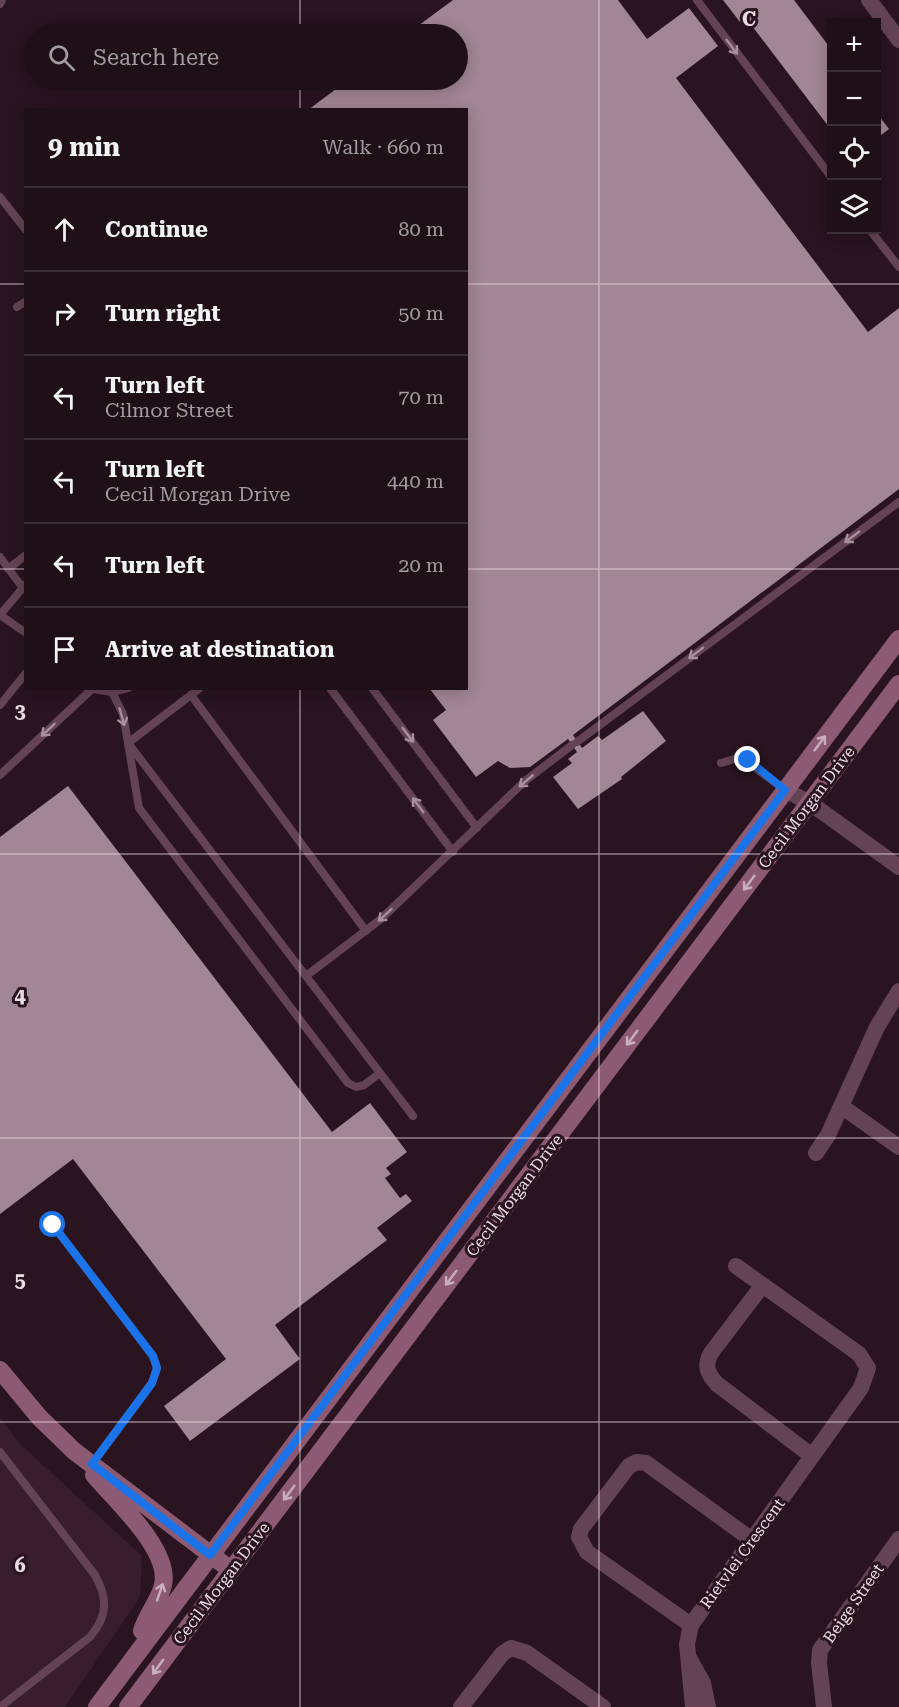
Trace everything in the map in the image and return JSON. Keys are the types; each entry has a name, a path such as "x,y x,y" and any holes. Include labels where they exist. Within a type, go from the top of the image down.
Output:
{"street":[{"path":"869,0 899,39"},
{"name":"Cecil Morgan Drive","path":"97,1707 899,639"},
{"name":"Cecil Morgan Drive","path":"128,1707 899,684"},
{"path":"785,790 810,803 899,867"},
{"path":"816,1153 841,1106 877,1027 899,991"},
{"path":"841,1106 899,1147"},
{"name":"Rietvlei Crescent","path":"693,1707 687,1655 691,1625 861,1389 868,1368 859,1354 736,1266"},
{"path":"762,1286 711,1353 706,1362 708,1374 717,1384 812,1456"},
{"path":"0,1370 39,1417 74,1451 149,1537 161,1558 165,1574 164,1584 145,1623 141,1646"},
{"path":"74,1451 231,1570"},
{"path":"691,1625 587,1552 579,1537 581,1529 629,1467 637,1462 645,1462 752,1540"},
{"name":"Beige Street","path":"825,1707 819,1663 820,1650 899,1539"},
{"path":"461,1707 502,1654 511,1648 527,1653 603,1707"},
{"path":"687,1655 704,1683 708,1707"}],"lane":[{"path":"0,4 2,0"},
{"path":"697,0 827,173"},
{"path":"0,197 24,227"},
{"path":"873,234 899,267"},
{"path":"16,307 24,302"},
{"path":"306,976 366,931 453,852 525,781 899,502"},
{"path":"0,557 24,586 0,615 24,632"},
{"path":"8,569 24,557"},
{"path":"0,705 24,675"},
{"path":"0,775 88,690"},
{"path":"97,690 112,692 120,690"},
{"path":"128,743 197,690"},
{"path":"332,690 453,852"},
{"path":"374,690 477,828"},
{"path":"112,692 123,714 139,808 348,1083 360,1087 380,1073"},
{"path":"191,695 366,931"},
{"path":"128,743 413,1116"},
{"path":"721,763 741,757 785,790"},
{"path":"53,1225 153,1356 157,1368 152,1383 92,1464"},
{"path":"0,1452 95,1575 104,1591 105,1607 100,1625 90,1637 0,1707"}],"shaded area":[{"path":"0,1417 19,1443 142,1556 140,1597 65,1707 0,1707"}],"building":[{"path":"453,0 618,0 647,39 689,8 718,46 676,78 868,332 899,308 899,489 573,735 582,748 598,736 602,740 643,711 666,741 621,777 622,779 578,809 553,777 572,763 568,759 577,752 568,739 530,767 510,768 498,761 476,777 433,720 446,710 431,690 468,690 468,108 311,108 335,90 468,90 468,24 421,24"},
{"path":"723,0 794,0 827,44 827,124 746,18 740,22"},
{"path":"881,119 889,129 881,135"},
{"path":"68,786 332,1132 370,1103 407,1152 386,1168 391,1174 385,1178 400,1198 406,1194 412,1201 377,1228 387,1240 275,1325 300,1359 190,1441 164,1406 226,1359 73,1159 0,1214 0,837"}],"route":[{"path":"53,1225 153,1356 157,1368 152,1383 92,1464 210,1555 785,790 767,778 748,760"}]}
